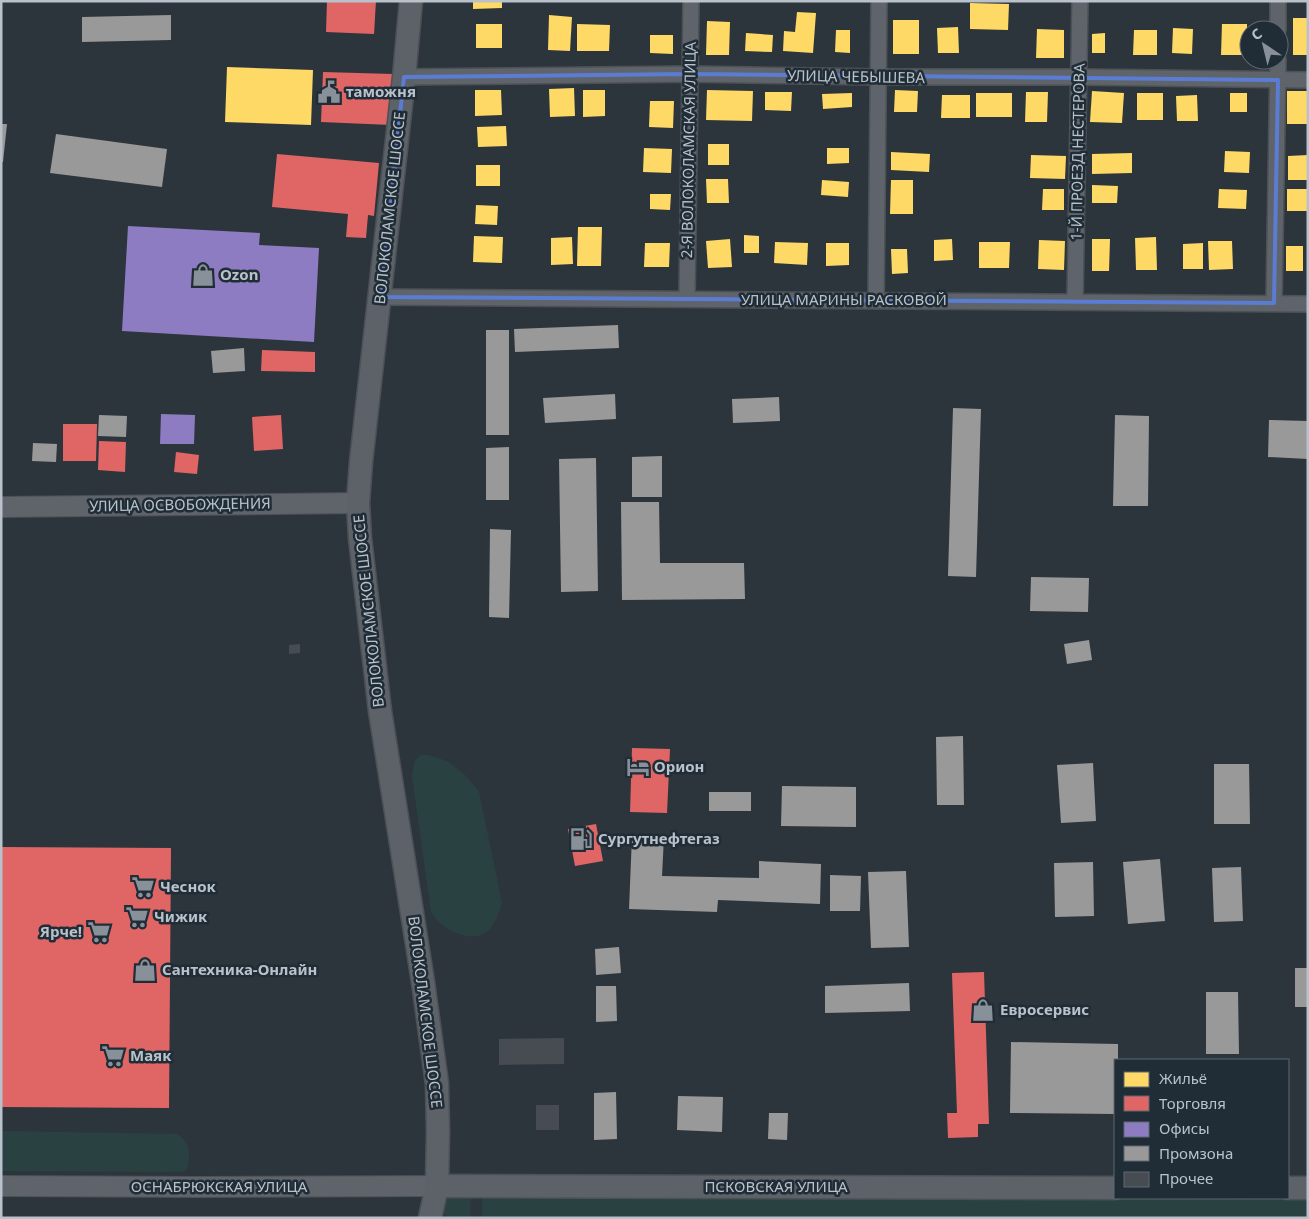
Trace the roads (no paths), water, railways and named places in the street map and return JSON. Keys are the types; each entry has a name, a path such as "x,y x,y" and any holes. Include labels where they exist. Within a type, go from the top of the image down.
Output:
{"main road":[{"name":"ВОЛОКОЛАМСКОЕ ШОССЕ","path":"411,1 358,502 360,538 380,711 423,982 437,1084 437,1186 430,1218"},
{"name":"ПСКОВСКАЯ УЛИЦА","path":"437,1186 1114,1188"},
{"path":"1289,1188 1308,1188"}],"street":[{"name":"2-Я ВОЛОКОЛАМСКАЯ УЛИЦА","path":"686,299 691,1"},
{"path":"876,300 880,1"},
{"name":"1-Й ПРОЕЗД НЕСТЕРОВА","path":"1075,302 1080,1"},
{"path":"1278,1 1278,20"},
{"path":"1274,304 1278,70"},
{"name":"УЛИЦА ЧЕБЫШЕВА","path":"404,77 690,74 1308,80"},
{"name":"УЛИЦА МАРИНЫ РАСКОВОЙ","path":"380,297 1308,304"},
{"name":"УЛИЦА ОСВОБОЖДЕНИЯ","path":"1,507 358,502"},
{"name":"ОСНАБРЮКСКАЯ УЛИЦА","path":"1,1186 437,1186"}],"place":[{"name":"таможня","path":"329,92"},
{"name":"Ozon","path":"203,275"},
{"name":"Орион","path":"638,767"},
{"name":"Сургутнефтегаз","path":"581,839"},
{"name":"Чеснок","path":"143,887"},
{"name":"Чижик","path":"137,917"},
{"name":"Ярче!","path":"99,932"},
{"name":"Сантехника-Онлайн","path":"145,970"},
{"name":"Евросервис","path":"983,1010"},
{"name":"Маяк","path":"113,1056"}]}
